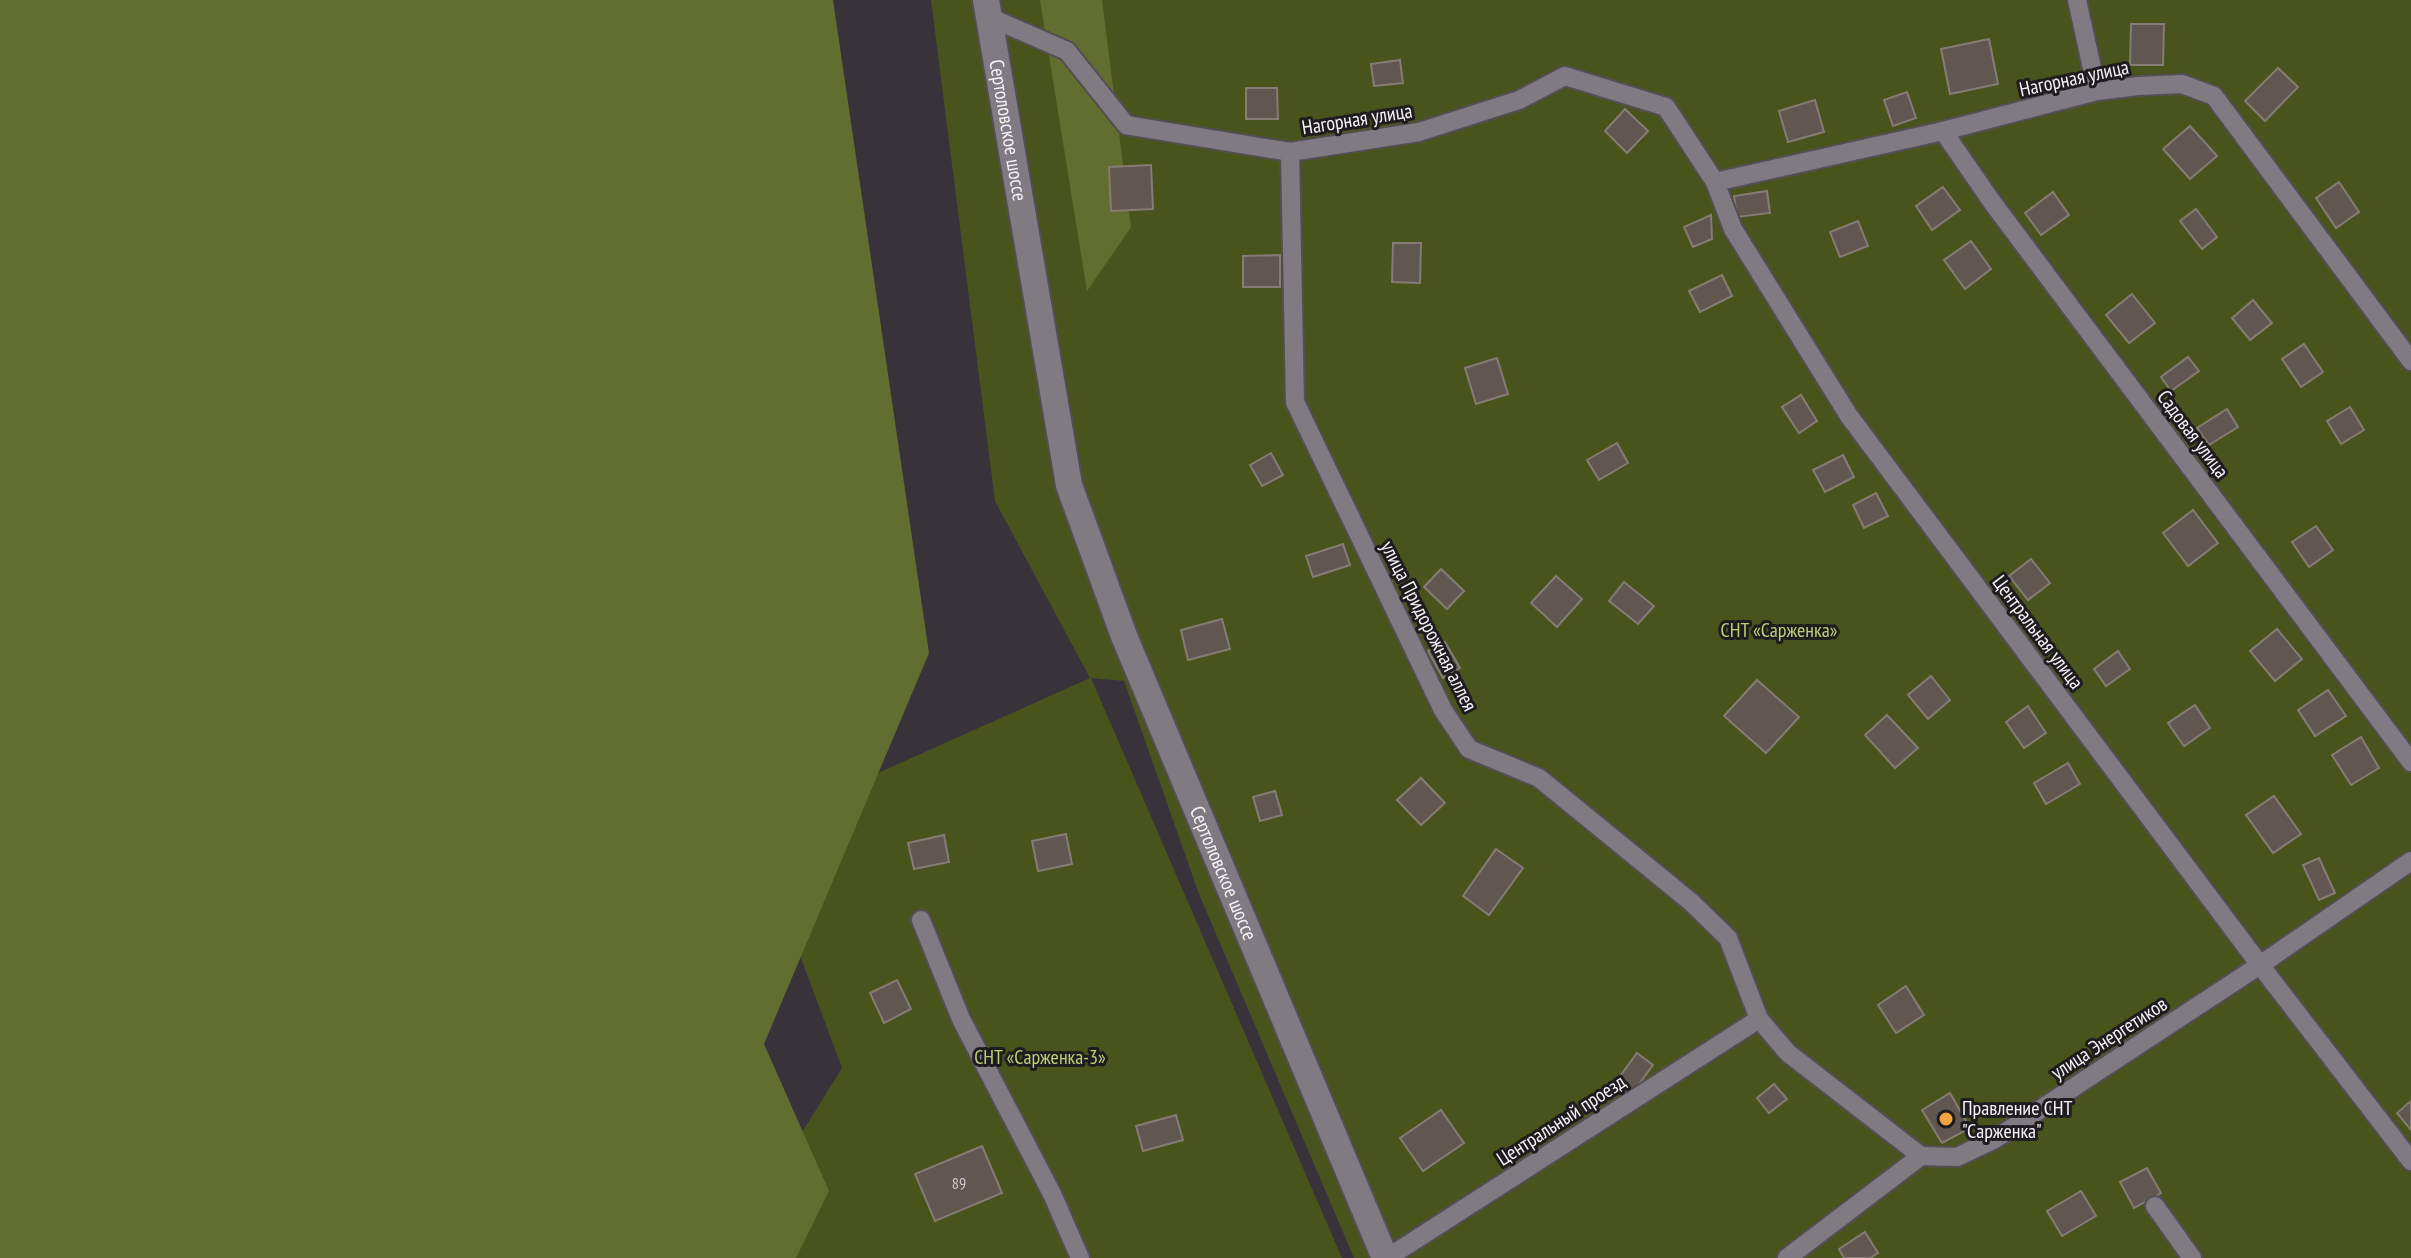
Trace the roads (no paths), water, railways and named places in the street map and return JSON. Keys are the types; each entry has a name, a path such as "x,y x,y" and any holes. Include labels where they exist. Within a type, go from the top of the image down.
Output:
{"main road":[{"name":"Сертоловское шоссе","path":"988,9 1069,485 1124,636 1386,1258"}],"street":[{"path":"2077,0 2097,91"},
{"name":"Нагорная улица","path":"988,9 1067,51 1126,125 1290,152 1419,132 1519,100 1565,76 1666,107"},
{"name":"Нагорная улица","path":"1715,182 1943,131 2097,91 2182,84 2214,96 2411,361"},
{"name":"Центральная улица","path":"1666,107 1715,182 1733,229 1849,416 2260,965 2411,1161"},
{"name":"Садовая улица","path":"1943,131 1992,202 2411,762"},
{"name":"улица Придорожная аллея","path":"1290,152 1295,402 1443,710 1469,749 1539,778 1691,902 1728,938 1759,1019 1788,1053 1921,1156"},
{"name":"улица Энергетиков","path":"1921,1156 1957,1157 1995,1139 2260,965 2411,861"},
{"path":"921,920 961,1019 1053,1196 1080,1258"},
{"name":"Центральный проезд","path":"1386,1258 1759,1019"},
{"path":"1787,1258 1921,1156"},
{"path":"2155,1206 2192,1258"}],"place":[{"name":"Правление СНТ \"Сарженка\"","path":"1946,1119"}],"park label":[{"name":"СНТ «Сарженка»","path":"1779,630"},
{"name":"СНТ «Сарженка-3»","path":"1040,1057"}]}
